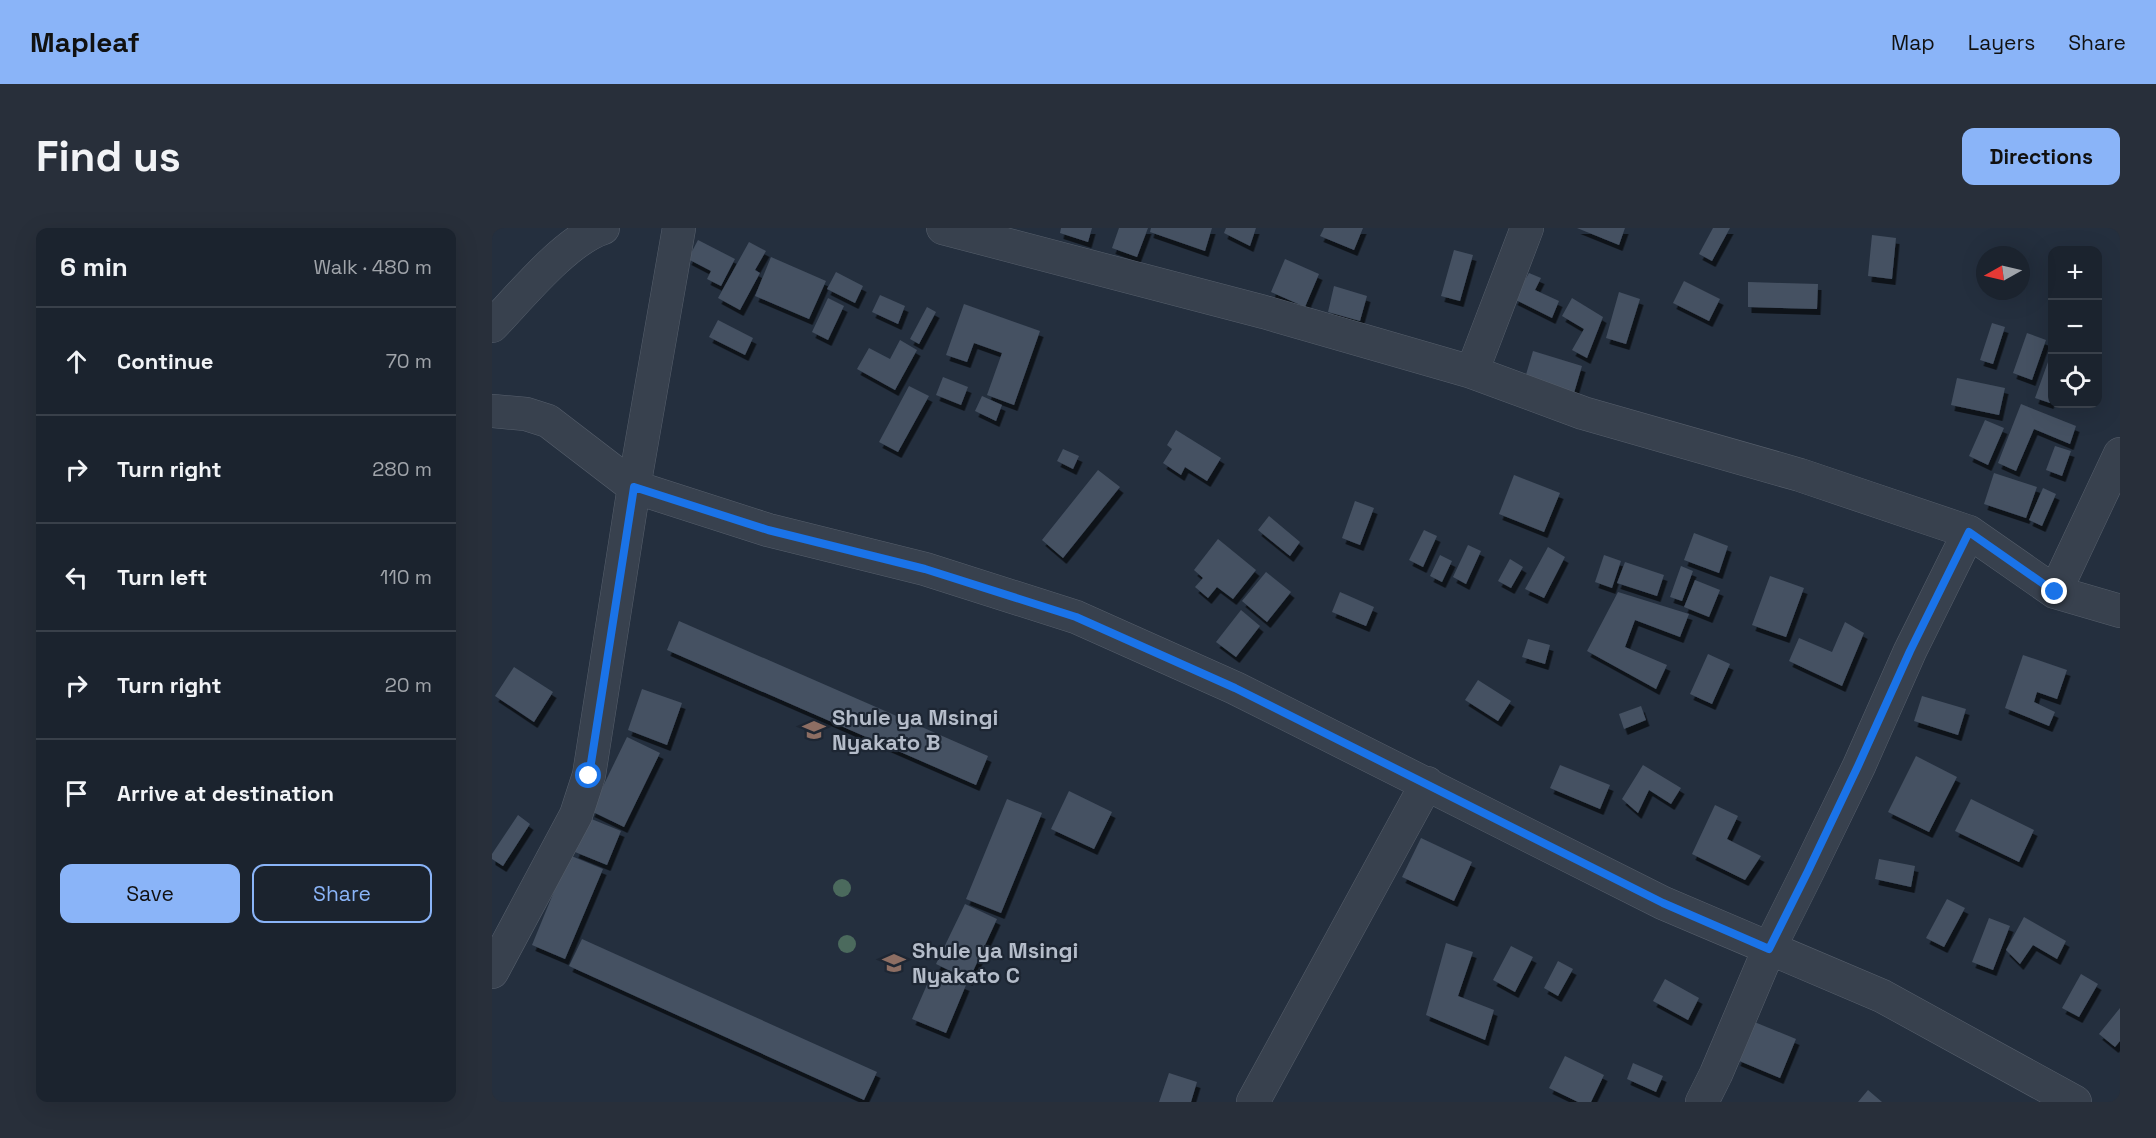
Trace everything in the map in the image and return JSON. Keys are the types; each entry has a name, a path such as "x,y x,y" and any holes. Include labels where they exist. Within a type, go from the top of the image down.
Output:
{"street":[{"path":"492,326 560,256 603,228"},
{"path":"492,972 571,825 589,776 634,487 679,228"},
{"path":"943,228 1264,312 1472,372 1583,413 1800,475 1969,532 2055,592 2120,611"},
{"path":"1472,372 1527,228"},
{"path":"492,411 526,414 548,421 634,487 768,530 925,569 1076,617 1235,688 1663,903 1882,996 2075,1102"},
{"path":"2055,592 2120,454"},
{"path":"1702,1102 1769,949 1814,861 1910,651 1969,532"},
{"path":"1252,1102 1427,783"}],"building":[{"path":"1061,228 1092,228 1088,242 1060,233"},
{"path":"1119,228 1148,228 1137,257 1112,248"},
{"path":"1151,228 1212,228 1205,251 1150,232"},
{"path":"1226,228 1256,228 1250,246 1224,233"},
{"path":"1324,228 1363,228 1354,250 1320,236"},
{"path":"1577,228 1625,228 1619,245"},
{"path":"1713,228 1730,228 1712,261 1699,254"},
{"path":"1872,235 1896,238 1892,279 1868,276"},
{"path":"698,240 735,259 721,286 707,279 711,271 688,259"},
{"path":"749,242 766,251 755,270 760,273 740,310 718,298"},
{"path":"1454,250 1473,255 1460,301 1441,296"},
{"path":"771,257 826,281 809,319 755,296"},
{"path":"1285,259 1319,274 1305,307 1271,292"},
{"path":"836,272 863,286 855,303 827,289"},
{"path":"1529,273 1541,278 1535,290 1559,301 1552,318 1514,299"},
{"path":"1684,281 1720,299 1709,321 1673,303"},
{"path":"1748,282 1818,284 1817,309 1748,307"},
{"path":"1334,286 1367,296 1360,321 1328,312"},
{"path":"1619,292 1640,299 1626,344 1606,338"},
{"path":"880,295 905,306 898,324 872,312"},
{"path":"828,298 844,306 828,340 812,332"},
{"path":"1572,298 1603,317 1587,358 1572,350 1584,329 1562,316"},
{"path":"964,304 1040,331 1014,405 987,395 1002,353 974,343 967,362 946,355"},
{"path":"927,307 936,312 919,344 910,339"},
{"path":"718,320 753,338 745,355 709,337"},
{"path":"1992,323 2005,327 1993,364 1980,360"},
{"path":"2027,333 2046,340 2032,380 2013,373"},
{"path":"900,340 917,350 895,390 857,369 869,348 890,359"},
{"path":"1533,351 1582,366 1571,403 1522,388"},
{"path":"2048,362 2048,402 2035,398"},
{"path":"943,377 968,387 961,405 936,395"},
{"path":"1957,378 2005,388 1999,415 1951,405"},
{"path":"909,386 929,396 898,452 879,442"},
{"path":"982,396 1002,405 996,421 975,411"},
{"path":"2021,404 2076,426 2070,444 2034,429 2016,471 1998,463"},
{"path":"1985,420 2004,428 1988,465 1969,456"},
{"path":"1176,430 1221,458 1207,481 1185,467 1181,475 1163,463 1172,449 1167,445"},
{"path":"2055,446 2071,451 2062,476 2046,470"},
{"path":"1063,449 1079,456 1073,469 1057,461"},
{"path":"1098,470 1120,487 1063,558 1042,540"},
{"path":"1994,473 2037,487 2026,518 1984,504"},
{"path":"1514,475 1560,493 1544,532 1499,514"},
{"path":"2043,488 2056,494 2042,526 2029,520"},
{"path":"1355,501 1374,508 1360,545 1342,538"},
{"path":"1269,516 1300,542 1290,556 1258,530"},
{"path":"1424,530 1437,536 1423,567 1409,560"},
{"path":"1694,533 1728,546 1719,573 1684,560"},
{"path":"1218,539 1256,570 1233,599 1217,587 1208,598 1195,587 1203,578 1194,570"},
{"path":"1468,545 1481,551 1466,584 1453,577"},
{"path":"1548,547 1565,557 1544,598 1525,589"},
{"path":"1440,555 1452,561 1442,582 1430,576"},
{"path":"1604,555 1621,561 1612,588 1595,582"},
{"path":"1510,559 1523,567 1511,588 1498,581"},
{"path":"1625,562 1664,575 1657,596 1617,583"},
{"path":"1681,566 1693,571 1682,601 1670,597"},
{"path":"1266,572 1291,592 1267,622 1242,601"},
{"path":"1770,576 1804,588 1786,637 1752,625"},
{"path":"1695,580 1720,590 1709,617 1684,607"},
{"path":"1340,592 1374,607 1366,626 1332,612"},
{"path":"1618,592 1689,614 1680,637 1635,620 1625,647 1667,665 1656,689 1587,651"},
{"path":"1241,610 1260,626 1236,657 1216,642"},
{"path":"679,621 988,756 976,785 667,650"},
{"path":"1845,622 1864,633 1842,686 1789,661 1799,638 1832,652"},
{"path":"1528,639 1550,645 1545,664 1522,657"},
{"path":"1708,654 1730,664 1712,704 1690,694"},
{"path":"2023,655 2067,670 2057,699 2037,692 2034,702 2055,712 2049,726 2005,708"},
{"path":"514,667 553,692 534,722 495,696"},
{"path":"1478,680 1511,701 1498,721 1465,700"},
{"path":"642,689 682,703 667,745 628,730"},
{"path":"1922,696 1966,709 1958,735 1914,721"},
{"path":"1641,706 1646,720 1624,729 1619,714"},
{"path":"627,737 660,753 624,827 591,811"},
{"path":"1916,756 1957,777 1929,832 1888,812"},
{"path":"1560,765 1610,785 1600,809 1550,788"},
{"path":"1643,765 1681,788 1671,804 1649,790 1638,813 1622,799"},
{"path":"1069,791 1112,812 1094,849 1051,829"},
{"path":"1007,799 1042,813 1001,913 966,899"},
{"path":"1971,799 2034,830 2019,862 1955,831"},
{"path":"1715,805 1738,816 1727,839 1761,856 1745,880 1692,854"},
{"path":"518,815 530,824 503,866 492,859 492,854"},
{"path":"589,818 621,831 607,865 575,852"},
{"path":"1421,838 1472,862 1454,901 1402,877"},
{"path":"569,855 603,869 565,959 532,945"},
{"path":"1879,859 1915,866 1911,887 1875,879"},
{"path":"1947,899 1965,908 1944,947 1926,938"},
{"path":"965,904 997,919 969,980 936,964"},
{"path":"2024,917 2066,941 2057,959 2033,945 2020,964 2006,950"},
{"path":"1989,918 2010,926 1993,970 1972,962"},
{"path":"582,939 877,1072 864,1100 569,966"},
{"path":"1446,943 1473,952 1458,996 1494,1010 1485,1040 1426,1015"},
{"path":"1511,946 1533,957 1515,992 1493,980"},
{"path":"1558,961 1573,969 1558,996 1544,988"},
{"path":"933,971 966,985 946,1033 912,1019"},
{"path":"2081,974 2098,984 2079,1017 2062,1008"},
{"path":"1665,979 1699,998 1688,1020 1653,1001"},
{"path":"2120,1008 2120,1041 2115,1047 2099,1034"},
{"path":"1752,1021 1796,1039 1780,1078 1737,1060"},
{"path":"1565,1056 1604,1075 1591,1102 1578,1102 1549,1088"},
{"path":"1633,1063 1663,1076 1656,1092 1627,1079"},
{"path":"1169,1073 1197,1082 1191,1102 1159,1102"},
{"path":"1868,1090 1882,1102 1858,1102"}],"place":[{"name":"Shule ya Msingi Nyakato B","path":"814,730"},
{"name":"Shule ya Msingi Nyakato C","path":"894,963"}],"route":[{"path":"589,776 634,487 768,530 925,569 1076,617 1235,688 1663,903 1769,949 1969,532 2055,592"}]}
